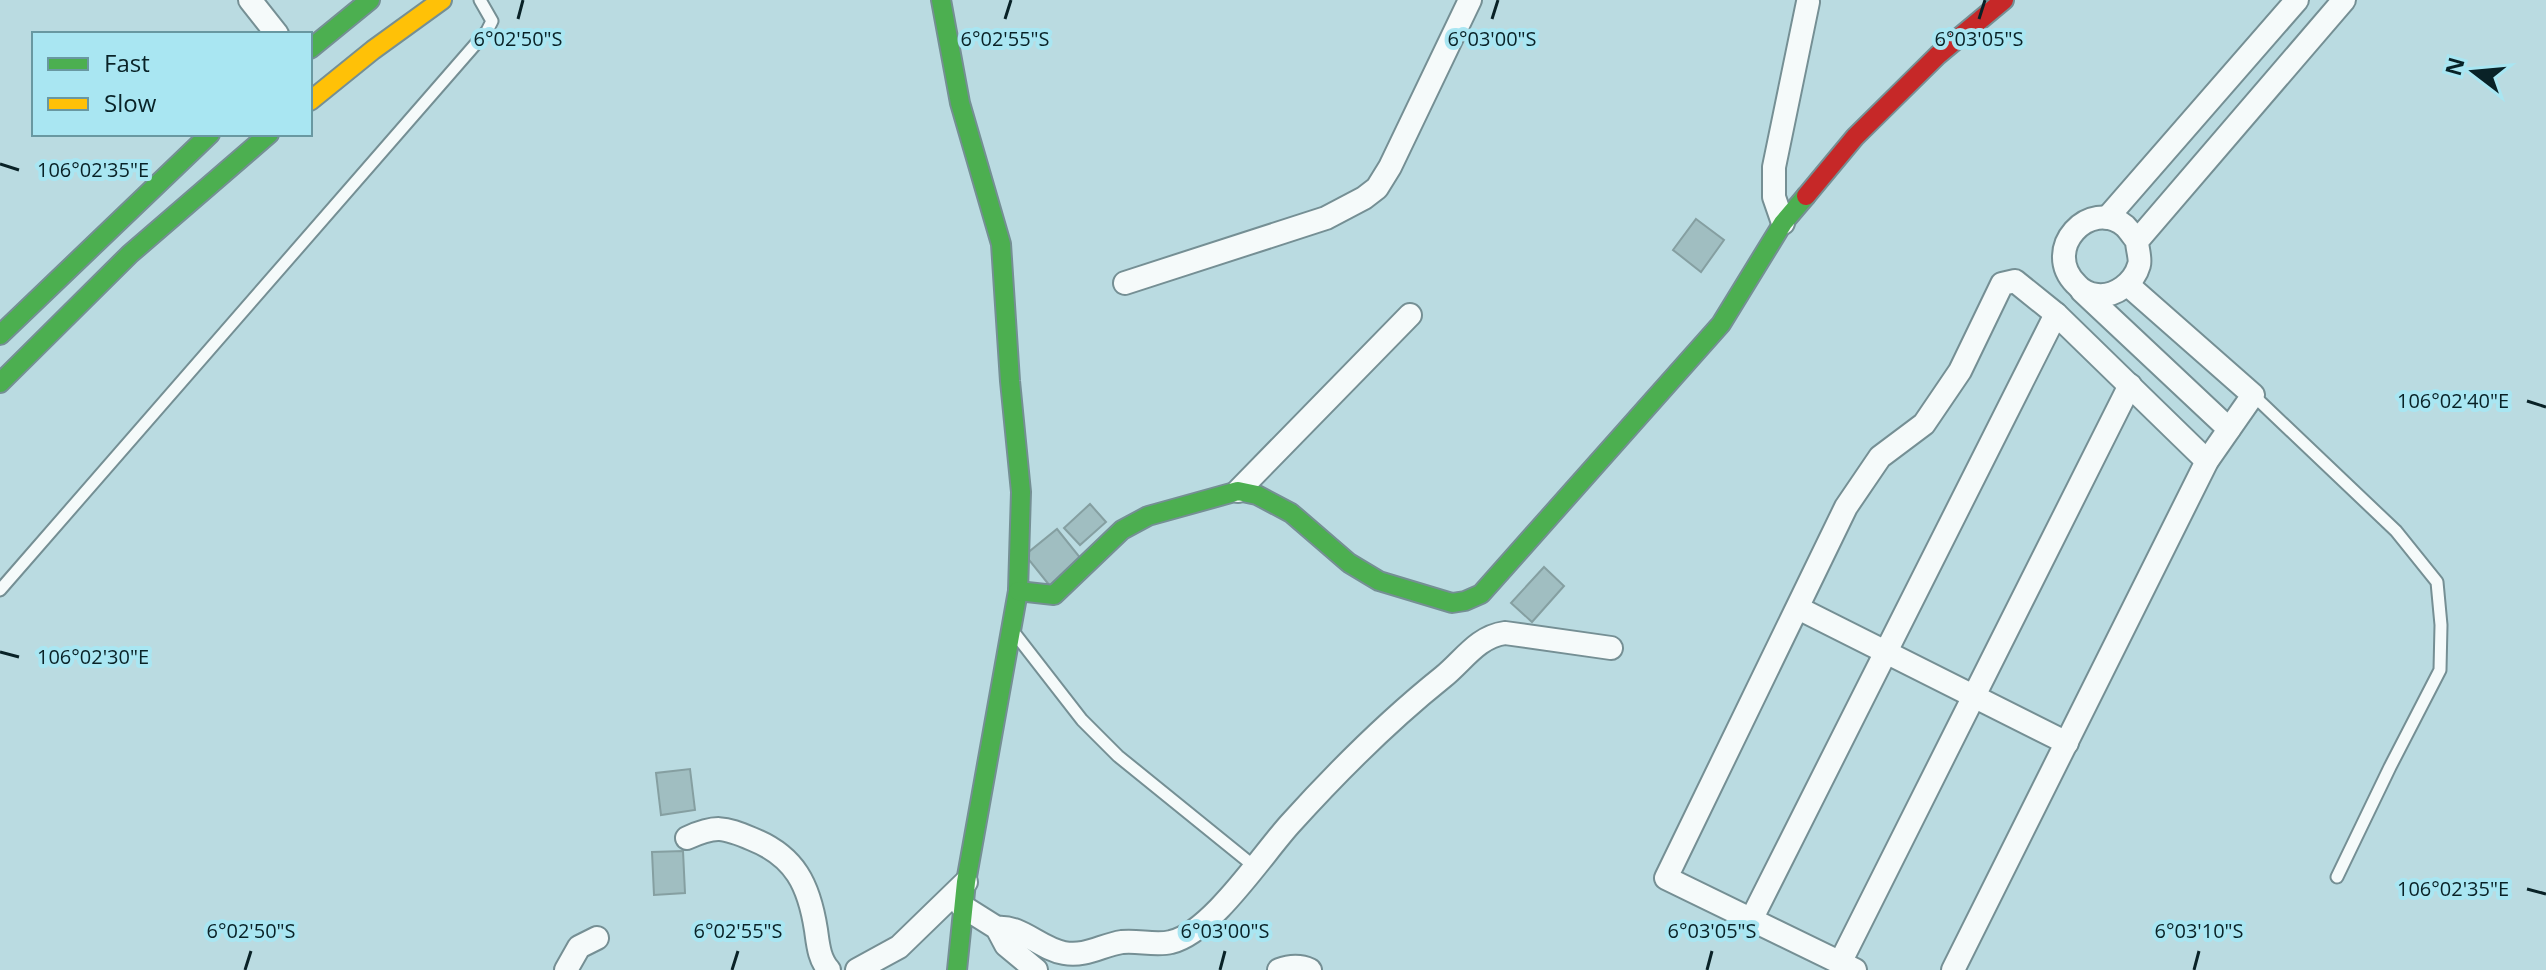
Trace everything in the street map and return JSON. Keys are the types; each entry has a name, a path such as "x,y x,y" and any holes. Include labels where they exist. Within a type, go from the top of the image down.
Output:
{"main road":[{"path":"312,47 370,0"},
{"path":"312,99 442,0"},
{"path":"941,0 960,103 1001,244 1021,492 1018,591 962,906 957,970"},
{"path":"1018,591 1054,595 1122,530 1148,516 1238,491 1270,499 1295,515 1368,576 1448,603 1464,603 1481,594 1721,324 1783,223 1855,137 1938,55 2004,0"},
{"path":"0,335 208,136"},
{"path":"0,383 62,316 200,190 267,136"}],"street":[{"path":"250,0 275,32"},
{"path":"1125,283 1326,218 1370,193 1390,167 1470,0"},
{"path":"2107,218 2297,0"},
{"path":"2137,241 2344,0"},
{"path":"1783,223 1774,197 1774,167 1808,2"},
{"path":"2082,291 2098,295 2114,293 2128,285 2139,264 2137,241 2125,226 2107,218 2086,221 2069,234 2062,255 2067,275 2082,291 2229,429"},
{"path":"2130,385 1974,697 1848,966 1666,878 1846,507 1880,457 1924,424 1960,371 2002,284 2015,281 2056,314 2130,385 2207,461"},
{"path":"1953,970 2207,461 2253,395 2128,285"},
{"path":"1751,920 2056,314"},
{"path":"1238,491 1410,315"},
{"path":"1798,608 2067,743"},
{"path":"962,906 997,928 1015,929 1043,947 1064,953 1084,954 1124,942 1172,942 1200,927 1289,825 1365,746 1403,709 1490,635 1505,633 1611,648"},
{"path":"687,838 710,828 721,829 774,849 805,884 813,910 818,946 824,965 829,970"},
{"path":"857,970 899,947 966,882"},
{"path":"997,928 1006,945 1036,970"},
{"path":"566,970 579,947 597,938"},
{"path":"1279,970 1301,966 1310,970"}],"lane":[{"path":"0,590 487,31 492,21 480,0"},
{"path":"2253,395 2396,531 2437,582 2441,625 2440,670 2337,877"},
{"path":"1010,628 1082,720 1118,756 1255,867"}],"building":[{"path":"1696,219 1724,240 1701,272 1673,250"},
{"path":"1090,504 1106,522 1080,545 1064,528"},
{"path":"1057,529 1082,560 1050,586 1025,555"},
{"path":"1544,567 1564,586 1532,622 1511,603"},
{"path":"690,769 695,810 661,815 656,773"},
{"path":"683,851 685,893 654,895 652,852"}],"traffic: fast":[{"path":"312,47 370,0"},
{"path":"941,0 960,103 1001,244 1021,492 1018,591 966,882 957,970"},
{"path":"0,335 208,136"},
{"path":"0,383 130,254 267,136"},
{"path":"1018,591 1054,595 1122,530 1148,516 1238,491 1257,495 1291,513 1349,563 1379,581 1452,603 1481,594 1721,324 1783,223 1806,196"}],"traffic: slow":[{"path":"312,99 442,0"}],"traffic: jam":[{"path":"1806,196 1855,137 1938,55 2004,0"}]}
